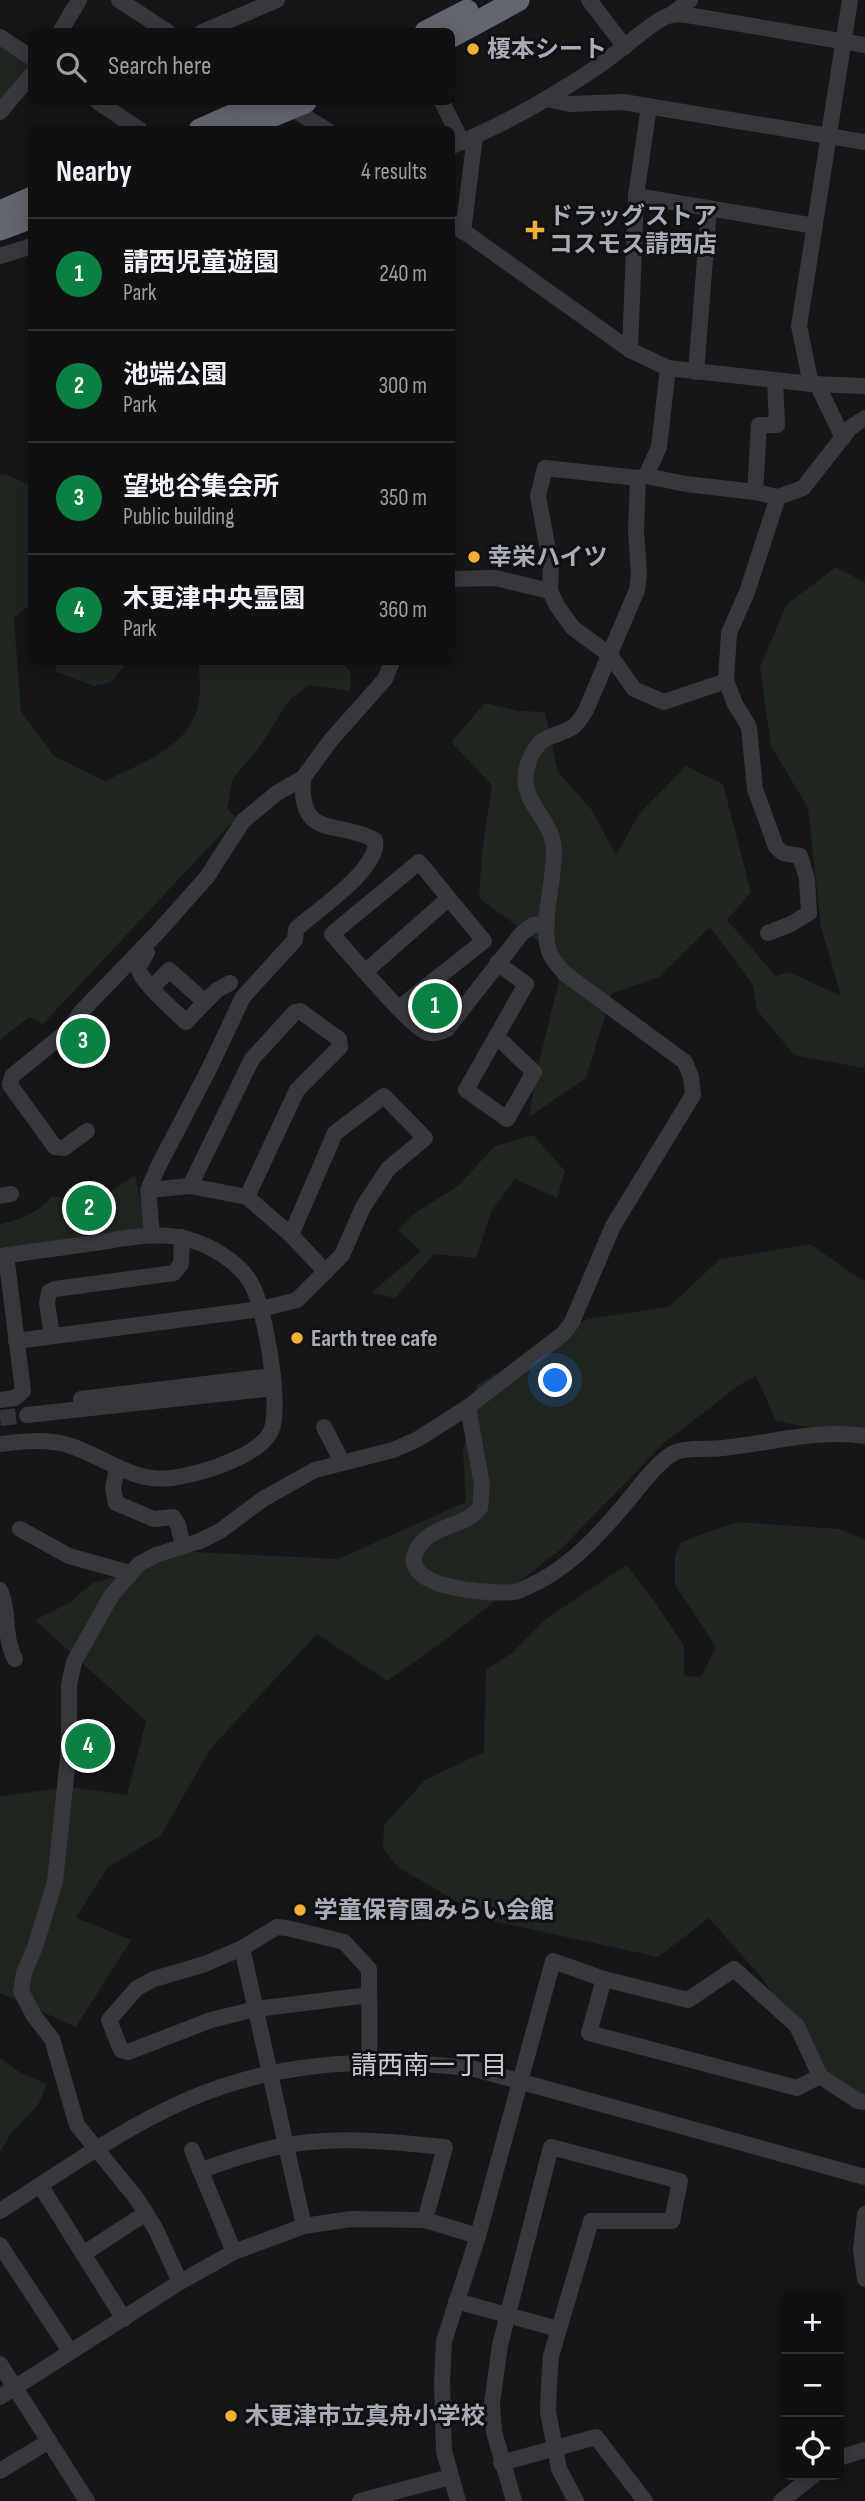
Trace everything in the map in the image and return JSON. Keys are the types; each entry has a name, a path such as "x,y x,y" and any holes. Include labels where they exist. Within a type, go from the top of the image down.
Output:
{"highway":[{"path":"434,28 489,0"},
{"path":"455,34 518,0"},
{"path":"209,126 256,105"},
{"path":"246,126 290,105"},
{"path":"0,209 28,199"},
{"path":"0,229 28,218"}],"street":[{"path":"62,28 79,0"},
{"path":"119,0 162,28"},
{"path":"211,28 277,0"},
{"path":"589,0 625,47"},
{"path":"690,0 547,99 463,141 457,228 630,351 668,368 814,384 865,386"},
{"path":"843,438 814,384 799,326 850,0"},
{"path":"672,14 865,45"},
{"path":"0,37 28,55"},
{"path":"0,112 28,79"},
{"path":"547,99 570,104 624,102 865,142"},
{"path":"102,105 134,126"},
{"path":"293,105 317,126"},
{"path":"444,105 455,126"},
{"path":"630,351 636,196 649,106"},
{"path":"636,196 815,226"},
{"path":"696,372 709,209"},
{"path":"0,256 28,247"},
{"path":"180,2283 146,2213 77,2125 52,2039 34,2016 22,1991 24,1973 55,1882 69,1748 70,1674 111,1596 130,1573 146,1560 220,1531 263,1500 297,1480 342,1462 418,1439 468,1407 564,1333 572,1322 613,1226 693,1095 691,1077 685,1062 564,973 549,953 547,924 554,849 550,829 531,804 525,784 528,764 538,744 574,726 586,710 637,590 639,574 636,531 642,477 659,447 668,368"},
{"path":"755,492 759,425 776,425 775,380"},
{"path":"726,681 664,702 634,689 610,655 573,628 550,591 551,566 538,496 545,468 642,477 778,497 803,488 850,428 865,418"},
{"path":"768,933 809,913 807,879 800,856 783,853 776,847 755,789 749,727 735,704 726,681 729,633 747,592 778,497"},
{"path":"455,579 495,578 550,591"},
{"path":"87,1131 64,1148 55,1147 6,1077 70,1029 79,1013 207,877 243,821 277,793 303,778 340,730 385,679 391,665"},
{"path":"152,1235 148,1190 243,997 295,940 296,929 365,870 376,847 374,840 359,831 328,828 316,822 302,799 303,778"},
{"path":"399,1008 484,941 419,862 332,933 399,1008 417,1027 428,1033 437,1034 447,1030 523,933 533,925 547,924"},
{"path":"366,971 448,899"},
{"path":"158,932 156,940 138,968 140,976 186,1023 217,990 230,983"},
{"path":"496,1036 534,1072 507,1119 466,1090 496,1036 526,984 497,963"},
{"path":"152,988 169,970 205,1002"},
{"path":"190,1186 252,1059 295,1012 300,1011 339,1039 340,1047 298,1090 247,1197"},
{"path":"16,1341 261,1310 297,1300 342,1255 363,1207 388,1169 425,1138 384,1096 334,1133 291,1236"},
{"path":"148,1190 190,1186 247,1197 326,1272"},
{"path":"0,1400 15,1398 23,1391 16,1341 5,1295 3,1255 152,1235 182,1237 210,1248 232,1263 252,1285 261,1310 273,1382 275,1413 271,1431 261,1444 247,1454 180,1478 138,1477 89,1453 52,1441 0,1444"},
{"path":"52,1336 47,1303 49,1292 174,1273 181,1264 182,1237"},
{"path":"27,1411 140,1390 273,1382"},
{"path":"468,1407 482,1485 480,1508 472,1516 430,1536 417,1548 413,1560 420,1573 435,1582 481,1590 513,1592 556,1573 605,1528 637,1489 673,1453 818,1434 865,1436"},
{"path":"324,1427 342,1462"},
{"path":"117,1469 113,1488 116,1503 154,1519 173,1517 178,1525 183,1546"},
{"path":"20,1530 69,1556 130,1573"},
{"path":"0,1590 6,1603 3,1635 15,1659"},
{"path":"369,1995 256,2009 211,2020 128,2052 121,2050 109,2020 137,1987 154,1979 205,1964 242,1948 277,1927 344,1942 369,1969 369,1995 369,2062"},
{"path":"242,1948 304,2225"},
{"path":"458,2501 444,2451 444,2341 478,2236 553,1961 604,1979 688,2000 734,1969 797,2026 820,2076 858,2101 865,2102"},
{"path":"604,1979 589,2033 797,2088 820,2076"},
{"path":"0,2211 97,2149 190,2098 271,2074 335,2063 433,2064 475,2069 865,2177"},
{"path":"200,2171 243,2155 309,2142 377,2140 444,2147 425,2220"},
{"path":"514,2501 494,2432 492,2403 500,2345 551,2147 680,2181 672,2221 591,2221 551,2356 548,2402 559,2469 576,2501"},
{"path":"192,2150 234,2252"},
{"path":"40,2185 124,2319"},
{"path":"83,2254 146,2213"},
{"path":"865,2214 861,2250 865,2279"},
{"path":"0,2397 70,2351 234,2252 304,2225 351,2219 425,2220 478,2236"},
{"path":"0,2245 70,2351"},
{"path":"456,2301 558,2329"},
{"path":"0,2364 82,2499"},
{"path":"501,2463 596,2437 645,2501"},
{"path":"0,2471 49,2441"},
{"path":"844,2456 865,2450"},
{"path":"360,2501 377,2499 450,2477"},
{"path":"781,2501 808,2480"}],"shaded area":[{"path":"0,42 28,62 28,68 0,103"},
{"path":"6,474 28,485 28,606 14,618 21,712 54,756 105,781 164,751 187,730 195,716 200,695 199,665 344,665 351,673 350,691 309,685 290,699 258,749 233,778 227,808 236,818 43,1024 29,1017 0,1040 0,475"},
{"path":"836,567 865,583 865,1066 863,1068 794,1055 757,1010 753,985 710,927 659,977 612,993 586,1078 529,1117 537,1070 564,960 479,898 482,852 492,785 451,742 485,703 519,711 545,712 558,772 591,809 616,855 639,814 686,766 723,784 751,892 727,920 776,976 789,972 841,996 821,927 808,808 771,746 760,667 787,604"},
{"path":"56,665 125,665 110,683 94,686 56,672"},
{"path":"440,984 462,1003 439,1027 428,1024 407,1008"},
{"path":"533,1135 565,1171 557,1198 515,1179 491,1212 476,1258 434,1254 395,1298 371,1293 421,1251 398,1230 415,1213 458,1186 495,1146"},
{"path":"135,1174 145,1226 143,1229 0,1248 0,1224 29,1214 52,1196 97,1196 116,1188"},
{"path":"810,1244 865,1282 865,1438 776,1421 756,1376 741,1384 665,1442 561,1549 440,1644 387,1681 317,1634 211,1748 161,1835 107,1868 76,1918 131,1940 76,2027 0,1993 0,1796 71,1787 127,1795 146,1721 35,1620 69,1603 93,1583 119,1576 170,1551 338,1559 466,1502 463,1451 477,1385 587,1319 669,1307 720,1259"},
{"path":"737,1522 839,1529 865,1540 865,2102 852,2108 762,1978 709,1918 658,1957 488,1920 398,1867 383,1848 384,1825 425,1780 484,1752 486,1670 512,1653 546,1619 626,1565 684,1646 684,1676 701,1677 716,1647 675,1585 675,1556 681,1542"},
{"path":"0,2058 22,2074 47,2084 38,2105 12,2132 0,2152"}],"tunnel":[{"path":"0,1418 27,1415"}],"place":[{"name":"榎本シート","path":"473,49"},
{"name":"ドラッグストア コスモス請西店","path":"535,230"},
{"name":"幸栄ハイツ","path":"474,557"},
{"name":"請西児童遊園","path":"435,1006"},
{"name":"望地谷集会所","path":"83,1041"},
{"name":"池端公園","path":"89,1208"},
{"name":"Earth tree cafe","path":"297,1338"},
{"name":"木更津中央霊園","path":"88,1746"},
{"name":"学童保育園みらい会館","path":"300,1910"},
{"name":"木更津市立真舟小学校","path":"231,2416"}],"district":[{"name":"請西南一丁目","path":"429,2065"}]}
